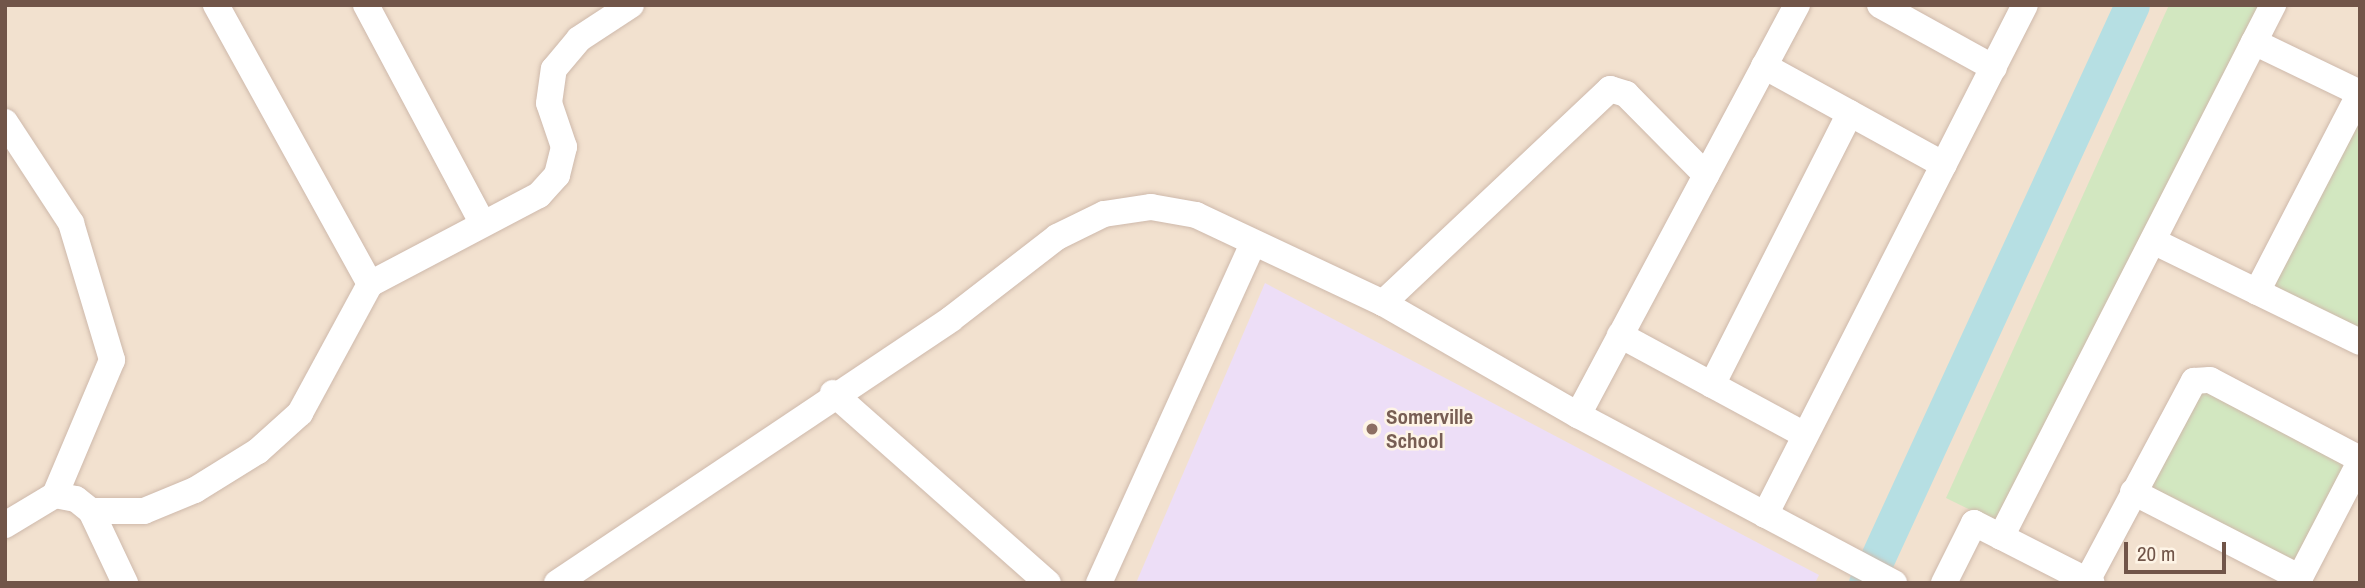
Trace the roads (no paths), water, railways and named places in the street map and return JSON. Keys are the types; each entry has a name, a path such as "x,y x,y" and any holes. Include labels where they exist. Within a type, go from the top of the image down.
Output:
{"street":[{"path":"216,5 370,284"},
{"path":"366,5 483,224"},
{"path":"91,511 144,511 195,490 258,451 300,413 370,284 539,195 557,175 564,146 549,103 554,69 579,39 631,5"},
{"path":"1577,415 1797,5"},
{"path":"1880,5 1994,68"},
{"path":"1765,515 2025,5"},
{"path":"2001,537 2273,5"},
{"path":"2255,43 2360,93 2257,292"},
{"path":"1764,66 1944,165"},
{"path":"1383,303 1610,89 1626,94 1706,175"},
{"path":"1712,385 1850,113"},
{"path":"5,122 71,223 112,360 55,495 5,525"},
{"path":"557,583 833,393 951,319 1057,237 1104,214 1151,207 1196,215 1252,245 1383,303 1577,415 1894,583"},
{"path":"2153,241 2360,342"},
{"path":"1099,583 1252,245"},
{"path":"1620,335 1805,435"},
{"path":"1944,583 1974,523 2090,582 2133,492 2194,381 2210,380 2360,461 2299,581 2133,492"},
{"path":"833,393 1048,583"},
{"path":"55,495 76,499 91,511 125,583"}],"waterway":[{"path":"1866,583 2132,5"}],"place":[{"name":"Somerville School","path":"1372,429"}]}
